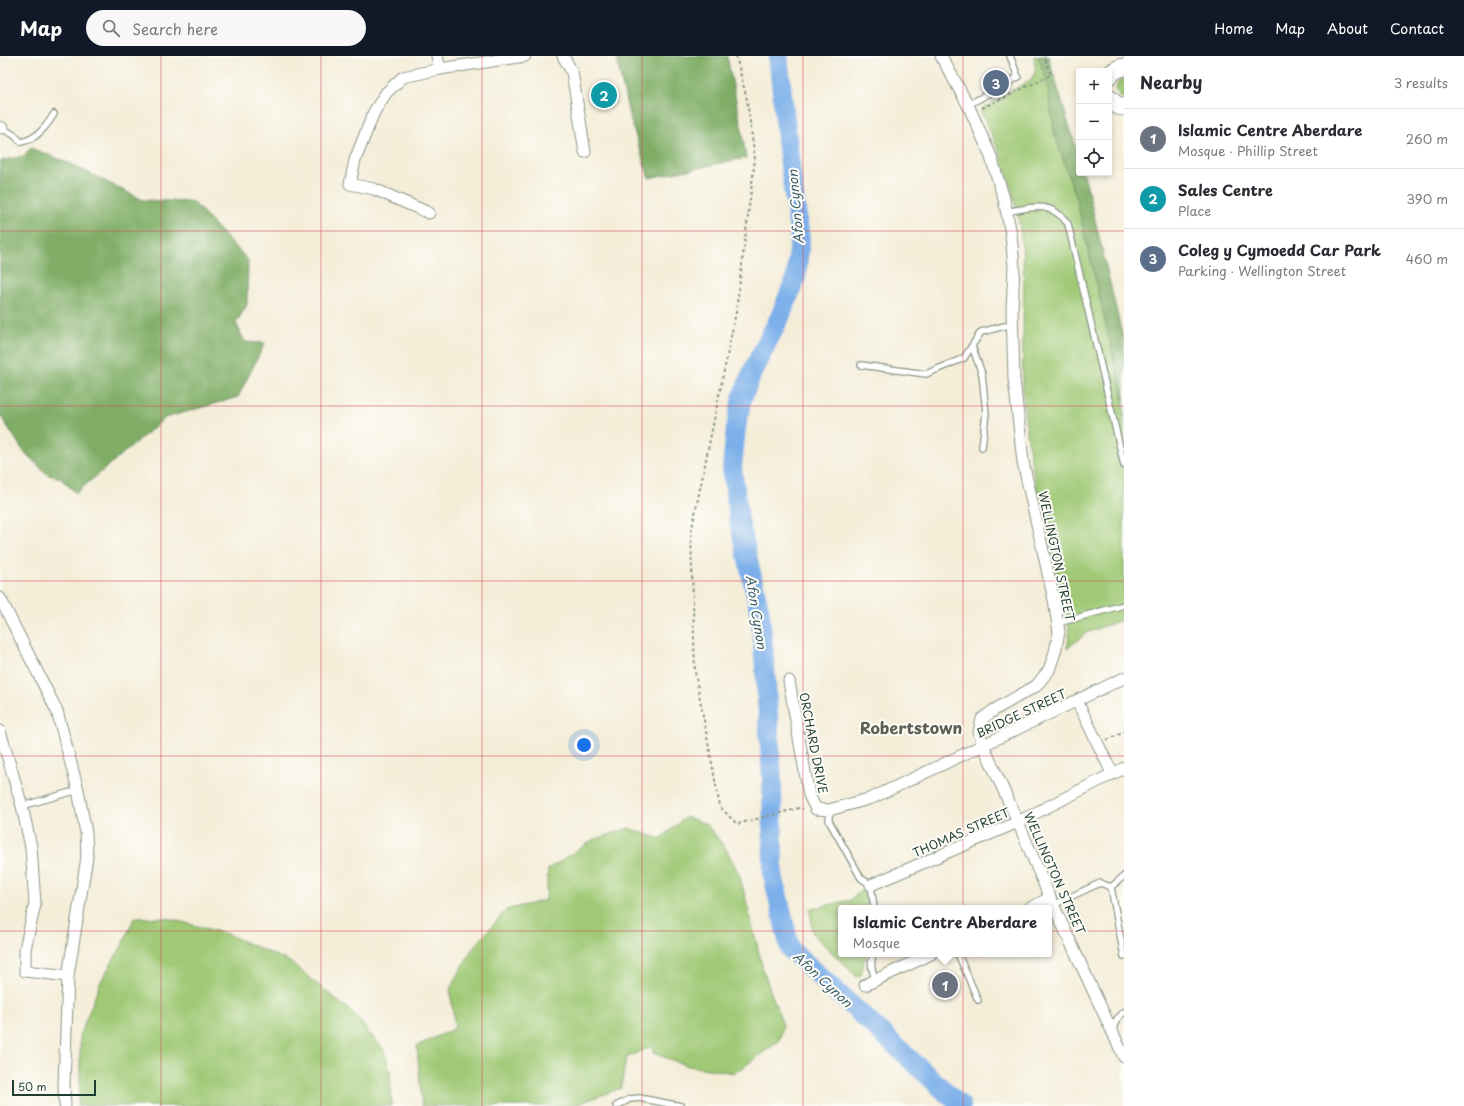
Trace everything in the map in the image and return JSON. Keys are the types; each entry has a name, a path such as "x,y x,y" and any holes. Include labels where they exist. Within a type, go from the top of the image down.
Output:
{"main road":[{"path":"1112,101 1118,106 1124,107"}],"street":[{"path":"438,56 440,69"},
{"path":"429,213 374,189 350,184 355,160 374,112 386,93 403,77 440,69 525,56"},
{"path":"563,56 572,72 585,152"},
{"name":"WELLINGTON STREET","path":"941,56 970,109 990,154 1011,234 1014,267 1014,379 1024,462 1054,600 1059,632 1055,652 1049,670 1036,686 994,710 982,719 979,732 983,745 1052,901 1124,1057"},
{"path":"0,598 57,711 78,790 86,833 87,857 68,976 64,1085 65,1106"},
{"name":"BRIDGE STREET","path":"816,809 829,810 872,798 1124,678"},
{"name":"ORCHARD DRIVE","path":"789,681 809,795 816,809"},
{"path":"1077,701 1112,773"},
{"path":"0,731 22,806 31,847 35,904 25,949 25,971 68,976"},
{"name":"THOMAS STREET","path":"871,885 1018,822 1124,768"},
{"path":"1039,905 1052,901"},
{"path":"865,985 924,957"}],"lane":[{"path":"970,109 1018,77 1010,56"},
{"path":"1,127 22,142 27,141 44,130 54,114"},
{"path":"1006,212 1038,207 1050,208 1061,214 1068,224 1124,465"},
{"path":"861,365 926,374 964,358 981,332 1013,324"},
{"path":"972,346 982,374 986,413 982,447"},
{"path":"1058,623 1124,605"},
{"path":"22,806 78,790"},
{"path":"829,810 829,821 846,852 861,878 871,885 874,905"},
{"path":"1111,887 1124,876"},
{"path":"1052,901 1100,883 1111,887"},
{"path":"1111,887 1124,956"},
{"path":"872,957 872,973 876,979"},
{"path":"959,957 978,1000"},
{"path":"1112,1032 1117,1018 1124,1012"},
{"path":"616,1106 630,1099 639,1098 681,1106"}],"path":[{"path":"736,56 747,100 755,159 736,312 691,533 695,672 720,807 737,824 799,808 816,809"},
{"path":"970,109 1051,75 1044,56"},
{"path":"1098,744 1124,732"}],"green space":[{"path":"616,56 727,56 746,158 649,178 629,115"},
{"path":"1034,56 1038,56 1046,78 1055,135 1076,197 1124,402 1124,619 1086,633 1067,649 1069,635 1068,619 1038,494 1028,443 1025,418 1023,398 1024,277 1018,219 1010,182 1004,164 981,112 982,109 1030,80 1035,70"},
{"path":"1038,56 1048,56 1076,148 1076,176 1085,176 1124,342 1124,402 1076,197 1055,135 1046,78"},
{"path":"1124,78 1124,98 1119,96 1116,89 1118,82"},
{"path":"31,148 71,164 143,200 193,202 248,260 247,305 236,323 245,342 265,343 238,397 165,418 76,493 60,478 48,475 24,452 0,415 0,161 23,156"},
{"path":"686,817 706,824 725,847 740,876 764,973 783,1025 779,1041 735,1073 688,1066 653,1053 652,1046 626,1058 621,1088 572,1106 422,1106 417,1046 455,1028 450,989 471,951 506,910 546,900 548,869 593,840 628,828 660,839"},
{"path":"860,891 864,891 866,905 838,905 838,957 865,957 861,975 857,977 813,934 810,909 850,900"},
{"path":"134,918 167,918 227,934 290,962 354,1014 384,1050 390,1071 392,1106 78,1106 80,1080 80,1035 101,981 123,944"}],"waterway":[{"name":"Afon Cynon","path":"778,56 800,239 796,277 780,317 754,368 742,398 736,428 732,468 739,520 760,613 772,780 773,875 790,949 961,1106"}],"place":[{"name":"Coleg y Cymoedd Car Park","path":"996,83"},
{"name":"Sales Centre","path":"604,95"},
{"name":"Islamic Centre Aberdare","path":"945,985"}],"district":[{"name":"Robertstown","path":"911,727"}]}
